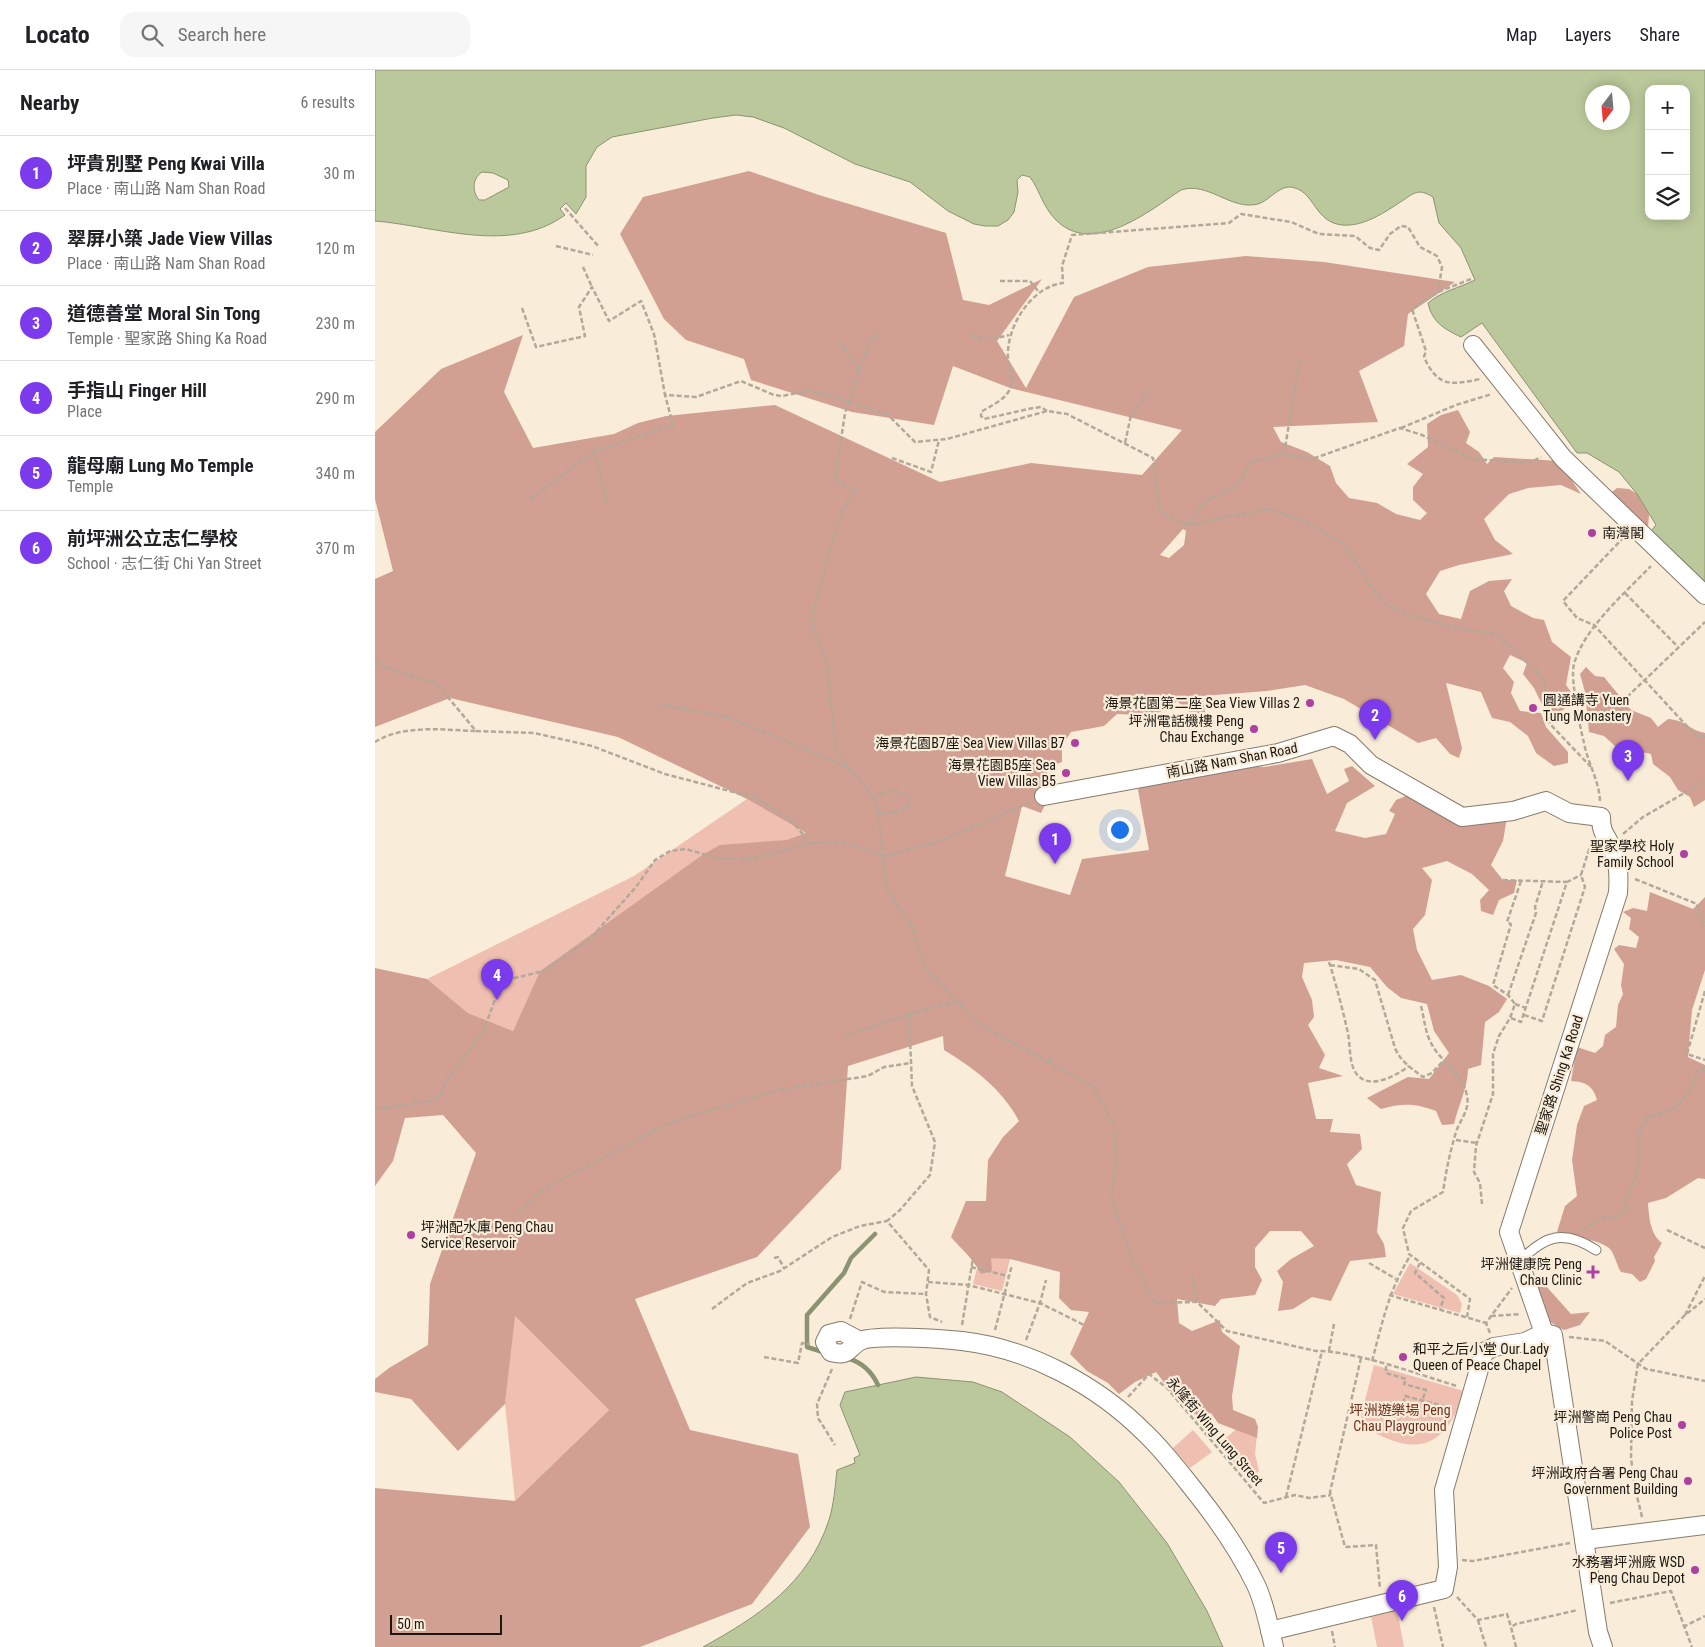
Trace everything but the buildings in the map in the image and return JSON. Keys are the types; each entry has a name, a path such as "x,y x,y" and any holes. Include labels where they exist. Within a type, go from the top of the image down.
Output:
{"street":[{"path":"1473,345 1556,450 1705,595"},
{"name":"南山路 Nam Shan Road","path":"1044,796 1278,753 1334,736 1350,744 1371,765 1463,817 1513,811 1546,801 1569,813 1601,817"},
{"name":"聖家路 Shing Ka Road","path":"1601,817 1601,830 1611,845 1619,874 1618,893 1509,1232 1537,1312 1549,1334 1594,1606 1603,1647"},
{"path":"839,1354 851,1350 859,1340 933,1338 978,1343 1049,1366 1101,1396 1145,1432 1226,1531 1257,1587 1272,1639 1382,1604 1437,1590 1447,1559 1444,1490 1484,1352 1494,1347 1525,1342 1549,1334"},
{"path":"1584,1540 1705,1525"}],"lane":[{"path":"1521,1267 1531,1250 1549,1239 1561,1236 1582,1241 1596,1250"}],"path":[{"path":"565,208 599,247"},
{"path":"1047,411 1041,407 984,419 981,416 981,412 1002,400 1009,392 1013,380 1008,358 1009,335 1038,291 1053,284 1063,283 1062,266 1073,235 1229,223 1241,214 1291,222 1319,234 1355,236 1370,248 1379,250 1390,234 1401,226 1408,226 1420,248 1437,256 1442,267 1439,292"},
{"path":"556,246 593,255"},
{"path":"530,499 595,451 673,425 665,395 654,334 641,301 609,321 583,267"},
{"path":"1471,279 1439,292 1411,309 1426,351 1424,357 1441,380 1453,384 1496,375"},
{"path":"1000,281 1030,281 1038,291"},
{"path":"523,308 535,347 585,336 579,307 592,287"},
{"path":"880,335 870,339 851,402 845,413 835,480 856,491 844,508 835,528 811,621 827,663 836,749 848,768 864,784 877,806 887,889 912,927 925,966 978,1024 1093,1086 1113,1124 1116,1157 1112,1199 1130,1254 1154,1303 1197,1302"},
{"path":"970,335 981,339 994,340 1009,335"},
{"path":"839,341 860,372"},
{"path":"1284,454 1300,357"},
{"path":"665,395 696,396 741,381 773,395 783,396 809,391 829,395 888,415 915,442 939,440 1047,411 1067,414 1153,458 1161,512 1187,525 1269,510 1305,521 1342,543 1384,603 1405,614 1465,630 1497,634 1544,679 1550,724 1591,767"},
{"path":"1125,443 1131,415 1150,389"},
{"path":"1187,525 1207,500 1238,486 1250,463 1284,454 1311,459 1400,428 1455,405 1508,390"},
{"path":"1400,428 1422,435 1473,459 1529,463 1556,450"},
{"path":"892,458 931,472 939,440"},
{"path":"595,451 607,504"},
{"path":"1634,526 1563,600 1577,618 1594,626 1695,736 1705,737"},
{"path":"1601,817 1599,786 1591,767 1577,713 1574,665 1594,626 1662,554"},
{"path":"1625,593 1679,647"},
{"path":"1577,713 1589,721 1595,714 1603,711 1621,713 1625,699 1705,622"},
{"path":"375,661 382,666 437,684 476,731"},
{"path":"660,704 730,718 848,768"},
{"path":"375,742 386,735 416,730 476,731 534,733 592,746 665,774 756,798 791,820 810,843"},
{"path":"1611,845 1643,817 1705,781"},
{"path":"871,797 893,790 909,797 907,808 901,811 878,814"},
{"path":"375,1109 431,1101 441,1093 447,1080 483,1032 502,982 544,971 589,940 636,887 655,860 670,851 686,850 720,859 755,858 810,843 842,842 884,856 940,841 1044,796"},
{"path":"1524,1015 1542,1021 1585,887 1581,875 1592,841"},
{"path":"1619,874 1651,884 1697,904 1698,913 1705,926"},
{"path":"1503,880 1567,882 1581,875"},
{"path":"1521,881 1507,922 1511,924 1493,985 1508,994 1515,1004 1526,1008"},
{"path":"1508,994 1536,913 1535,907 1543,882"},
{"path":"1510,1018 1521,1022 1524,1015 1567,882"},
{"path":"1409,1066 1397,1075 1373,1083 1358,1076 1353,1065 1349,1036 1329,964 1359,970 1375,980 1400,1059 1409,1066 1423,1077 1438,1068 1444,1059"},
{"path":"1705,991 1687,1054 1705,1060"},
{"path":"845,1036 909,1014 957,1001"},
{"path":"1482,1204 1480,1183 1475,1172 1477,1143 1493,1094 1493,1054 1499,1036 1510,1018 1515,1004"},
{"path":"1421,1006 1431,1043 1463,1081 1468,1097 1467,1108 1447,1165 1443,1192 1411,1210 1403,1228 1410,1256 1470,1299 1467,1317"},
{"path":"712,1309 747,1283 763,1279 784,1268 832,1237 860,1226 887,1221 900,1210 930,1175 935,1142 912,1086 909,1014"},
{"path":"1049,1062 1054,1055"},
{"path":"519,1213 542,1190 669,1124 778,1090 868,1076 884,1067 911,1063"},
{"path":"1573,1239 1574,1235 1605,1217 1617,1217 1626,1211 1625,1194 1636,1178 1638,1145 1643,1124 1649,1118 1675,1108 1696,1081 1698,1070 1704,1071 1705,1065"},
{"path":"1455,1140 1477,1143"},
{"path":"887,1221 929,1270 926,1294 928,1298"},
{"path":"1667,1230 1705,1248"},
{"path":"1372,1361 1389,1295 1395,1279 1410,1256"},
{"path":"774,1258 778,1257 784,1268"},
{"path":"962,1325 973,1258"},
{"path":"1369,1263 1395,1279"},
{"path":"1420,1263 1415,1274 1444,1298 1440,1309"},
{"path":"994,1331 1012,1265"},
{"path":"971,1266 1009,1276"},
{"path":"1486,1323 1521,1267"},
{"path":"1193,1275 1197,1302 1227,1332 1361,1358 1473,1391"},
{"path":"1684,1316 1705,1276"},
{"path":"1026,1340 1041,1303 1046,1280"},
{"path":"859,1340 849,1324 862,1282 883,1292 926,1294"},
{"path":"927,1282 968,1285 1041,1303 1086,1326"},
{"path":"1389,1295 1486,1323"},
{"path":"1645,1533 1634,1484 1631,1457 1632,1401 1638,1364 1684,1316 1705,1299"},
{"path":"1491,1316 1537,1312"},
{"path":"1486,1323 1494,1347"},
{"path":"1329,1351 1334,1324"},
{"path":"1549,1334 1605,1341 1646,1369 1705,1381"},
{"path":"764,1357 798,1363 802,1343 811,1344"},
{"path":"1322,1351 1286,1497 1295,1495 1309,1498 1331,1495"},
{"path":"835,1445 819,1418 817,1404 839,1354"},
{"path":"1361,1358 1331,1495 1345,1547 1376,1544 1382,1604"},
{"path":"1386,1366 1385,1373 1406,1379 1404,1384 1426,1390 1422,1401"},
{"name":"永隆街 Wing Lung Street","path":"1123,1402 1149,1374 1167,1388 1264,1503 1286,1497"},
{"path":"1397,1425 1405,1396 1454,1409"},
{"path":"1447,1559 1473,1561 1584,1540"},
{"path":"1443,1647 1437,1590 1451,1590 1478,1620 1486,1647"},
{"path":"1511,1627 1594,1606 1671,1591 1691,1647"},
{"path":"1478,1620 1507,1614 1516,1647"},
{"path":"1683,1627 1705,1616"}],"green space":[{"path":"747,799 806,833 786,840 702,855 540,971 513,1031 468,1013 427,979 634,876"},
{"path":"981,1252 1010,1259 1002,1291 973,1284"},
{"path":"1410,1263 1457,1295 1462,1304 1460,1313 1393,1294"},
{"path":"514,1315 609,1410 515,1501 505,1404"},
{"name":"坪洲遊樂場 Peng Chau Playground","path":"1374,1365 1464,1391 1457,1410 1448,1425 1438,1436 1427,1442 1414,1445 1399,1443 1382,1437 1364,1427 1361,1416"},
{"path":"1238,1428 1257,1434 1255,1454 1259,1471 1249,1480 1218,1444"},
{"path":"1193,1430 1212,1452 1190,1468 1173,1448"},
{"path":"1397,1610 1404,1647 1377,1647 1371,1617"}],"shaded area":[{"path":"375,70 1705,70 1705,584 1651,531 1656,525 1637,494 1619,472 1587,453 1577,453 1482,323 1461,337 1444,328 1432,315 1428,303 1445,293 1475,280 1461,248 1439,223 1433,197 1424,193 1414,193 1381,214 1366,221 1358,224 1342,225 1326,219 1302,191 1295,188 1285,188 1263,202 1248,205 1238,204 1201,189 1191,188 1181,190 1153,209 1120,227 1087,234 1071,230 1056,220 1048,210 1030,177 1022,175 1017,180 1018,192 1014,212 1008,220 998,226 985,226 974,224 948,211 910,182 855,164 784,128 753,117 736,115 612,137 597,147 586,166 586,197 576,214 566,203 560,209 565,215 544,227 521,234 497,236 447,232 375,221","holes":["482,172 493,173 508,180 509,187 485,200 479,200 475,193 474,185 476,178"]},
{"path":"749,171 819,195 946,233 963,300 989,305 1042,279 997,341 1026,388 1074,297 1148,267 1246,256 1324,262 1455,282 1408,314 1404,346 1359,371 1378,422 1273,427 1281,442 1307,452 1330,466 1336,483 1349,498 1377,503 1396,514 1420,520 1427,513 1413,500 1413,487 1423,474 1407,464 1428,447 1427,424 1441,415 1458,410 1470,432 1466,443 1479,452 1487,464 1494,457 1559,461 1581,494 1561,485 1528,488 1509,494 1484,519 1495,540 1513,554 1459,565 1440,571 1426,594 1439,614 1461,619 1470,591 1489,581 1512,579 1504,591 1511,606 1533,618 1544,620 1552,642 1571,657 1566,685 1576,699 1550,721 1534,688 1523,674 1527,663 1510,655 1503,668 1514,682 1511,693 1520,711 1541,713 1546,727 1568,752 1568,763 1554,766 1536,753 1528,736 1510,722 1492,718 1481,692 1446,683 1462,748 1459,758 1450,754 1436,738 1418,743 1344,699 1305,685 1267,691 1202,696 1205,712 1194,716 1177,701 1157,713 1141,715 1117,714 1104,726 1071,732 1062,746 1062,762 1047,767 1048,799 1041,813 1022,806 1005,876 1070,895 1082,859 1149,850 1138,790 1144,781 1244,764 1264,767 1312,759 1327,794 1349,781 1344,769 1352,766 1375,786 1347,803 1335,831 1365,838 1386,834 1395,814 1389,811 1396,800 1413,793 1464,812 1508,811 1503,841 1491,865 1503,880 1517,880 1514,893 1499,900 1493,915 1481,911 1480,900 1489,890 1472,874 1447,861 1422,868 1432,880 1425,915 1413,929 1417,950 1432,980 1461,975 1489,986 1507,999 1499,1012 1485,1022 1481,1065 1468,1069 1465,1090 1454,1124 1442,1125 1436,1111 1428,1108 1409,1105 1381,1109 1367,1098 1408,1077 1429,1079 1449,1053 1434,1031 1427,1004 1401,998 1387,987 1370,967 1336,960 1304,963 1302,977 1312,1000 1314,1017 1308,1025 1325,1055 1319,1068 1343,1076 1308,1083 1316,1119 1333,1119 1330,1132 1360,1134 1362,1149 1347,1164 1356,1185 1381,1192 1377,1232 1384,1244 1386,1257 1350,1261 1331,1301 1312,1297 1293,1309 1278,1311 1283,1282 1277,1271 1291,1259 1314,1246 1301,1231 1270,1231 1255,1248 1255,1267 1262,1280 1255,1295 1221,1299 1215,1306 1177,1299 1179,1323 1192,1331 1220,1320 1222,1332 1240,1346 1232,1396 1233,1410 1255,1419 1258,1427 1257,1438 1218,1423 1211,1413 1196,1415 1175,1397 1156,1372 1135,1382 1119,1394 1108,1383 1087,1371 1070,1354 1089,1312 1071,1310 1059,1298 1060,1272 1010,1259 991,1258 992,1271 981,1274 971,1259 951,1237 966,1201 986,1201 988,1160 1003,1137 1019,1121 996,1089 944,1050 943,1036 848,1066 841,1169 757,1257 635,1299 690,1430 798,1454 810,1527 752,1604 640,1647 375,1647 375,1488 515,1501 609,1410 515,1316 505,1404 458,1451 411,1399 375,1392 375,1379 389,1368 428,1345 430,1284 476,1153 443,1115 405,1118 393,1161 375,1186 375,968 427,979 468,1013 513,1031 540,971 702,855 720,845 786,840 806,833 747,799 618,737 450,698 375,727 375,579 393,571 375,499 375,432 441,369 523,335 504,392 533,448 614,434 638,423 666,416 775,405 940,482 1031,463 1142,475 1182,430 1010,388 953,366 934,425 852,412 751,380 744,359 686,340 664,319 620,234 643,197","holes":["1183,529 1186,531 1184,545 1169,558 1160,555"]},
{"path":"1617,488 1629,489 1645,499 1649,515 1648,528 1612,499 1612,492"},
{"path":"1586,667 1595,676 1604,677 1631,710 1651,718 1658,727 1668,719 1683,723 1705,733 1705,800 1694,807 1690,797 1678,790 1670,777 1653,764 1651,754 1615,746 1604,736 1589,732 1585,692 1580,674"},
{"path":"1650,892 1693,909 1705,897 1705,970 1692,1010 1688,1057 1705,1065 1705,1179 1698,1178 1666,1198 1648,1203 1653,1230 1662,1243 1654,1257 1655,1261 1646,1279 1640,1282 1632,1274 1621,1272 1612,1253 1605,1245 1557,1232 1565,1206 1577,1196 1572,1160 1577,1125 1584,1106 1597,1100 1588,1085 1571,1081 1577,1047 1595,1053 1603,1046 1605,1035 1616,1027 1618,1005 1623,994 1621,985 1624,964 1614,949 1619,945 1636,948 1639,937 1629,929 1631,918 1623,912 1633,908 1647,911"},
{"path":"1535,1284 1546,1286 1571,1314 1590,1312 1580,1325 1564,1330 1550,1322"},
{"path":"916,1377 973,1382 1002,1392 1070,1437 1119,1482 1167,1543 1207,1611 1223,1647 703,1647 743,1623 779,1596 795,1580 820,1543 831,1514 837,1470 855,1463 854,1458 860,1455 840,1405 845,1392"}],"waterway":[{"path":"826,1353 807,1347 807,1315 844,1273 851,1258 875,1234"},
{"path":"847,1358 866,1368 878,1385"}],"place":[{"name":"南灣閣","path":"1592,533"},
{"name":"海景花園第二座 Sea View Villas 2","path":"1310,703"},
{"name":"圓通講寺 Yuen Tung Monastery","path":"1533,708"},
{"name":"坪洲電話機樓 Peng Chau Exchange","path":"1254,729"},
{"name":"翠屏小築 Jade View Villas","path":"1375,740"},
{"name":"海景花園B7座 Sea View Villas B7","path":"1075,743"},
{"name":"海景花園B5座 Sea View Villas B5","path":"1066,773"},
{"name":"道德善堂 Moral Sin Tong","path":"1628,781"},
{"name":"聖家學校 Holy Family School","path":"1684,854"},
{"name":"坪貴別墅 Peng Kwai Villa","path":"1055,864"},
{"name":"手指山 Finger Hill","path":"497,1000"},
{"name":"坪洲配水庫 Peng Chau Service Reservoir","path":"411,1235"},
{"name":"坪洲健康院 Peng Chau Clinic","path":"1593,1272"},
{"name":"和平之后小堂 Our Lady Queen of Peace Chapel","path":"1403,1357"},
{"name":"坪洲警崗 Peng Chau Police Post","path":"1682,1425"},
{"name":"坪洲政府合署 Peng Chau Government Building","path":"1688,1481"},
{"name":"水務署坪洲廠 WSD Peng Chau Depot","path":"1695,1570"},
{"name":"龍母廟 Lung Mo Temple","path":"1281,1573"},
{"name":"前坪洲公立志仁學校","path":"1402,1621"}]}
